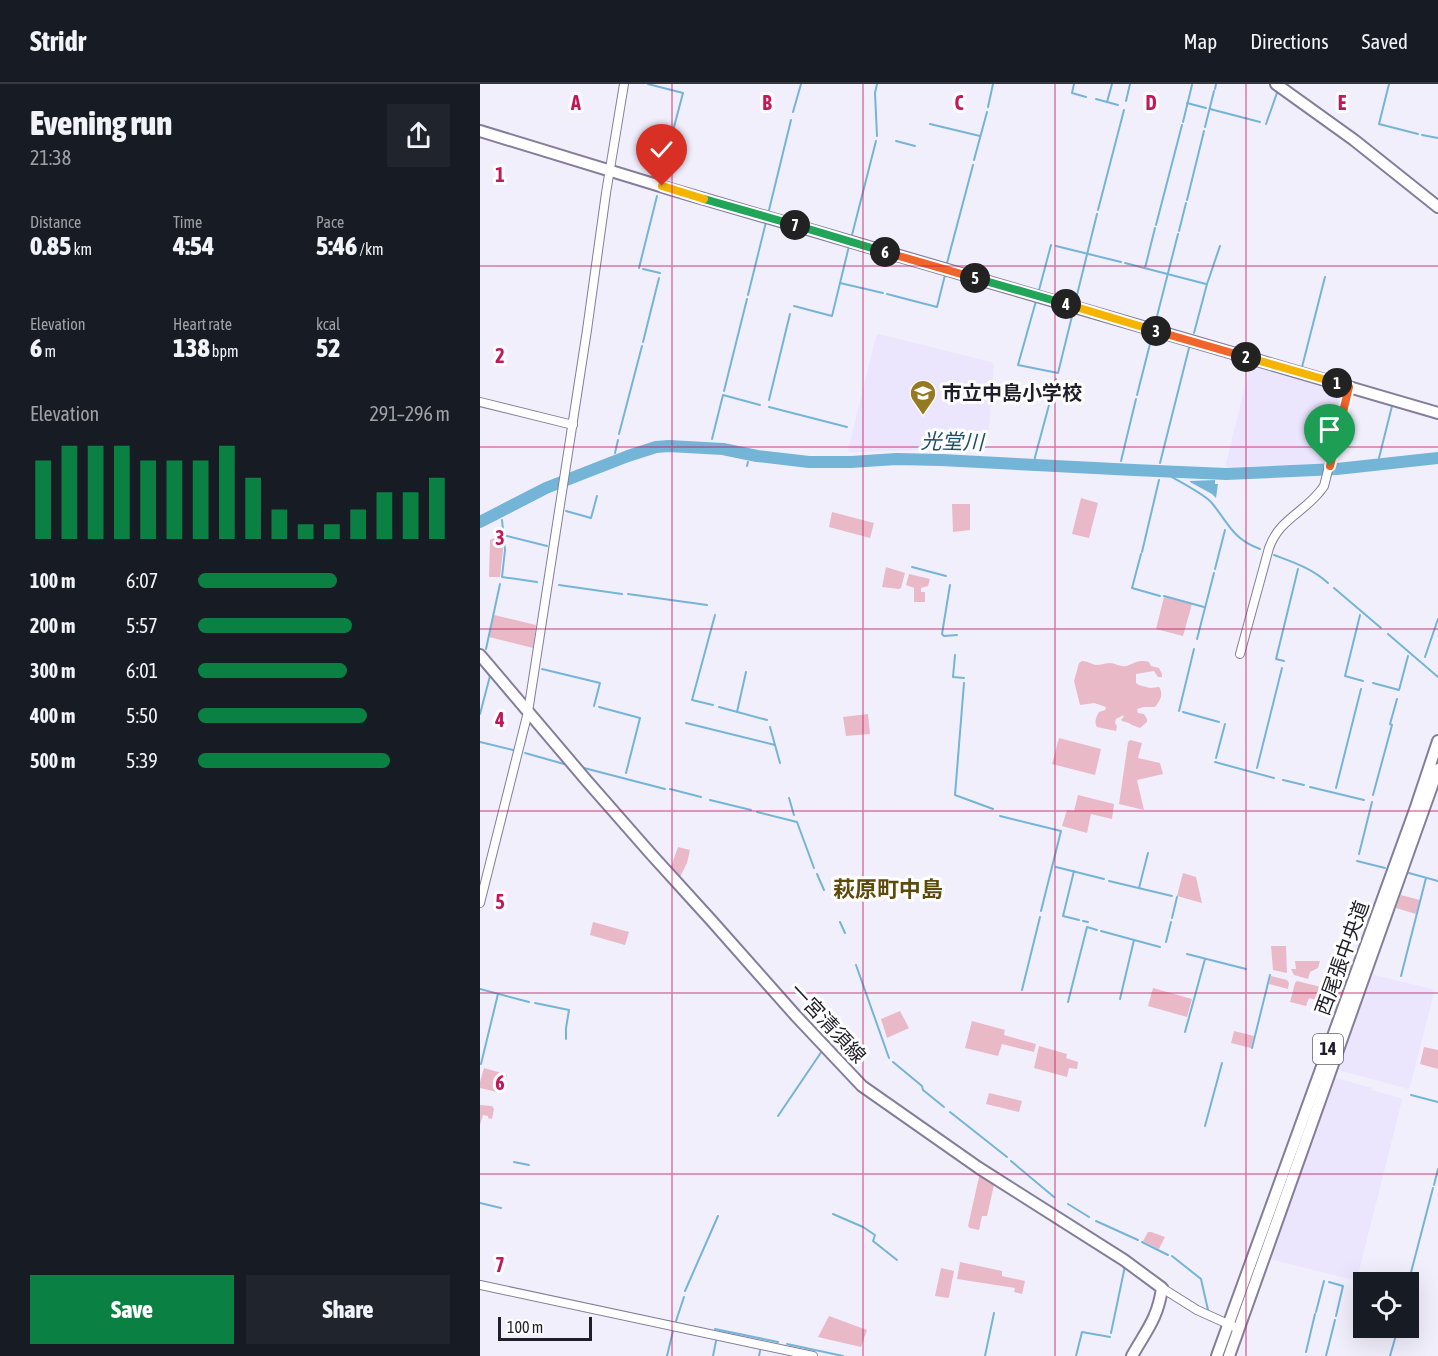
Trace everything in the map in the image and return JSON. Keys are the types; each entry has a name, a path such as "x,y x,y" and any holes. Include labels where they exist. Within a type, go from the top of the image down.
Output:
{"main road":[{"path":"1276,84 1354,140 1438,207"},
{"path":"480,131 1438,413"},
{"name":"一宮清須線","path":"480,655 658,862 862,1086 979,1168 1124,1260 1162,1288"},
{"name":"西尾張中央道","path":"1229,1356 1234,1327 1438,741"},
{"name":"西尾張中央道","path":"1217,1356 1234,1327 1438,769"},
{"path":"1132,1356 1155,1316 1160,1304 1162,1288"}],"street":[{"path":"480,903 528,712 624,84"},
{"path":"1240,654 1269,548 1275,534 1318,495 1324,486 1349,387"},
{"path":"480,402 573,425"},
{"path":"480,1285 813,1356"},
{"path":"1162,1288 1197,1310 1234,1327"}],"shaded area":[{"name":"市立中島小学校","path":"878,334 991,362 994,365 988,441 985,442 982,453 931,450 850,452 848,450"},
{"path":"1250,366 1341,391 1323,464 1225,467"},
{"path":"1081,498 1098,503 1089,538 1072,534"},
{"path":"952,504 970,504 970,530 953,532"},
{"path":"832,512 874,523 870,538 829,527"},
{"path":"501,535 503,550 500,577 489,577 490,540"},
{"path":"886,567 905,573 901,588 882,587"},
{"path":"909,574 930,579 928,586 921,588 921,592 925,592 925,602 914,602 914,588 906,585"},
{"path":"1164,597 1192,604 1183,636 1156,629"},
{"path":"494,615 536,625 533,648 489,637"},
{"path":"1082,661 1096,665 1111,663 1124,666 1145,661 1159,668 1162,677 1158,677 1154,671 1136,674 1136,683 1150,688 1159,687 1161,692 1160,700 1155,707 1137,709 1138,713 1144,714 1147,722 1140,728 1122,721 1124,715 1116,719 1116,731 1097,727 1097,716 1106,707 1094,703 1080,705 1074,681 1079,663"},
{"path":"868,714 870,734 846,736 843,717"},
{"path":"1059,738 1101,749 1095,775 1052,764"},
{"path":"1130,740 1142,743 1138,758 1160,763 1163,774 1137,780 1144,810 1119,804"},
{"path":"1078,795 1114,804 1112,819 1091,814 1087,833 1062,826 1067,810 1074,811"},
{"path":"678,847 690,850 680,877 671,867"},
{"path":"1183,873 1196,877 1202,903 1177,896"},
{"path":"1401,895 1420,900 1416,914 1396,908"},
{"path":"593,922 629,932 625,945 590,935"},
{"path":"1271,946 1286,946 1287,973 1273,970"},
{"path":"1295,961 1320,961 1318,968 1310,972 1308,979 1294,975 1291,969 1296,969"},
{"path":"1374,975 1432,989 1434,993 1408,1089 1338,1070"},
{"path":"1271,976 1287,980 1288,989 1269,984"},
{"path":"1297,981 1341,992 1336,1005 1309,998 1306,1006 1290,1002"},
{"path":"1153,988 1192,999 1187,1017 1148,1006"},
{"path":"900,1011 909,1028 887,1038 881,1019"},
{"path":"972,1021 1005,1030 1004,1035 1036,1044 1034,1052 1002,1044 998,1056 965,1048"},
{"path":"1234,1031 1254,1036 1251,1048 1231,1043"},
{"path":"1039,1046 1067,1054 1066,1058 1078,1062 1077,1069 1069,1068 1067,1077 1034,1068"},
{"path":"1424,1047 1438,1050 1438,1069 1420,1064"},
{"path":"484,1068 507,1075 503,1090 497,1092 480,1088"},
{"path":"1335,1078 1401,1098 1359,1272 1353,1272 1353,1280 1270,1259"},
{"path":"989,1093 1022,1101 1019,1112 986,1104"},
{"path":"480,1105 492,1106 494,1109 492,1119 483,1115 480,1125"},
{"path":"981,1176 994,1185 987,1216 982,1216 979,1230 968,1226"},
{"path":"1148,1232 1165,1237 1159,1249 1143,1241"},
{"path":"960,1262 1002,1271 1002,1276 1025,1281 1022,1294 1014,1292 1015,1288 957,1279"},
{"path":"941,1268 954,1271 948,1298 935,1296"},
{"path":"829,1316 867,1330 861,1347 818,1337"}],"water":[{"path":"1215,480 1215,484 1218,484 1216,498 1190,482 1190,481"}],"waterway":[{"path":"648,84 683,93 661,176"},
{"path":"793,112 801,84"},
{"path":"877,84 875,93 877,136"},
{"path":"988,107 993,84"},
{"path":"1074,84 1072,93 1086,97"},
{"path":"1107,102 1112,84"},
{"path":"1126,101 1130,84"},
{"path":"1215,89 1216,84"},
{"path":"1389,84 1379,124 1418,134"},
{"path":"1183,122 1192,85"},
{"path":"1266,124 1278,90"},
{"path":"1205,127 1214,91"},
{"path":"1096,99 1118,105"},
{"path":"1187,103 1206,108"},
{"path":"1210,109 1260,122"},
{"path":"1098,210 1124,110"},
{"path":"974,160 987,112"},
{"path":"769,210 791,120"},
{"path":"930,124 980,136"},
{"path":"1156,225 1182,125"},
{"path":"1187,200 1204,131"},
{"path":"1422,135 1438,138"},
{"path":"852,235 876,141"},
{"path":"896,141 915,146"},
{"path":"947,263 973,165"},
{"path":"639,268 657,196"},
{"path":"1179,231 1186,203"},
{"path":"1076,299 1097,214"},
{"path":"748,295 766,222"},
{"path":"1145,268 1155,228"},
{"path":"1155,324 1178,234"},
{"path":"1039,290 1051,245"},
{"path":"794,306 832,316 849,246"},
{"path":"1056,246 1121,262"},
{"path":"1194,333 1220,246"},
{"path":"1125,263 1206,284"},
{"path":"643,269 660,273"},
{"path":"887,294 937,307 945,275"},
{"path":"1302,367 1325,277"},
{"path":"643,342 659,278"},
{"path":"840,283 883,293"},
{"path":"724,391 747,299"},
{"path":"1036,301 1018,365 1058,373 1073,312"},
{"path":"769,400 790,314"},
{"path":"1137,395 1152,336"},
{"path":"619,434 642,346"},
{"path":"1160,463 1189,348"},
{"path":"1034,465 1056,379"},
{"path":"712,439 723,395 760,405"},
{"path":"1121,461 1136,399"},
{"path":"1379,458 1392,406"},
{"path":"769,407 847,427"},
{"path":"615,453 618,440"},
{"name":"光堂川","path":"480,522 546,488 628,456 656,447 669,446 723,449 757,456 809,462 941,460 1226,474 1337,469 1438,458"},
{"name":"光堂川","path":"612,462 614,457"},
{"path":"747,466 748,462"},
{"path":"1163,472 1207,498 1237,535 1260,549"},
{"path":"1142,552 1159,480"},
{"path":"566,511 591,518 597,496"},
{"path":"502,520 505,550 502,577 537,582"},
{"path":"1215,569 1225,530"},
{"path":"503,535 547,546"},
{"path":"1141,554 1132,588 1160,596"},
{"path":"1274,555 1296,563 1328,583"},
{"path":"912,567 946,576"},
{"path":"1284,661 1276,659 1298,569"},
{"path":"1197,639 1214,573"},
{"path":"486,649 500,584"},
{"path":"559,585 622,594"},
{"path":"950,585 942,634 944,636 957,635"},
{"path":"1334,588 1381,628"},
{"path":"628,594 707,605"},
{"path":"1164,596 1204,607"},
{"path":"713,705 692,700 715,615"},
{"path":"1360,615 1345,676 1363,681"},
{"path":"1425,657 1438,619"},
{"path":"1388,634 1438,677"},
{"path":"1179,711 1194,649"},
{"path":"955,655 953,677 964,678"},
{"path":"1373,683 1399,690 1408,656"},
{"path":"480,664 490,676 480,714"},
{"path":"1257,768 1282,668"},
{"path":"542,669 600,683 594,706"},
{"path":"737,712 746,672"},
{"path":"964,683 955,795 993,809"},
{"path":"1336,788 1361,689"},
{"path":"1373,795 1397,699"},
{"path":"599,707 640,718 626,773"},
{"path":"719,707 767,720"},
{"path":"1183,712 1219,722"},
{"path":"686,723 775,745"},
{"path":"1216,758 1225,724"},
{"path":"770,727 780,763"},
{"path":"480,742 513,750"},
{"path":"525,753 564,764"},
{"path":"1215,762 1274,778"},
{"path":"584,768 665,789"},
{"path":"1283,780 1304,785"},
{"path":"1310,787 1364,800"},
{"path":"670,789 701,797"},
{"path":"789,798 794,815"},
{"path":"710,800 751,810"},
{"path":"1359,854 1372,802"},
{"path":"757,812 797,822 814,868"},
{"path":"1000,816 1061,831 1041,911"},
{"path":"1139,888 1148,853"},
{"path":"1357,861 1385,868"},
{"path":"1056,867 1104,879"},
{"path":"1074,871 1063,916 1079,920"},
{"path":"1409,873 1438,881"},
{"path":"817,874 824,890"},
{"path":"1401,976 1426,878"},
{"path":"1109,881 1172,896"},
{"path":"1172,918 1177,897"},
{"path":"1022,990 1040,917"},
{"path":"1083,921 1088,922"},
{"path":"840,922 845,933"},
{"path":"1166,942 1171,922"},
{"path":"1068,1002 1087,927 1097,930"},
{"path":"1101,931 1160,947"},
{"path":"1120,999 1134,940"},
{"path":"1187,954 1246,969"},
{"path":"1185,1032 1205,959"},
{"path":"856,965 889,1058"},
{"path":"1252,1048 1270,975"},
{"path":"480,989 529,1002"},
{"path":"481,1064 498,994"},
{"path":"535,1003 569,1010 566,1039"},
{"path":"778,1116 822,1051"},
{"path":"893,1062 944,1107"},
{"path":"1205,1126 1222,1063"},
{"path":"1411,1095 1438,1102"},
{"path":"950,1112 1007,1157"},
{"path":"1011,1161 1054,1197"},
{"path":"514,1162 529,1165"},
{"path":"1434,1185 1438,1169"},
{"path":"1411,1272 1433,1188"},
{"path":"480,1203 501,1208"},
{"path":"1068,1204 1089,1217"},
{"path":"833,1214 875,1235 873,1241 897,1260"},
{"path":"685,1291 718,1216"},
{"path":"1096,1221 1138,1240"},
{"path":"1142,1242 1168,1255"},
{"path":"1172,1256 1201,1279 1208,1310"},
{"path":"1111,1333 1125,1266"},
{"path":"1316,1312 1324,1281"},
{"path":"1329,1282 1343,1286 1336,1316"},
{"path":"676,1321 684,1297"},
{"path":"985,1356 994,1313"},
{"path":"1306,1352 1315,1314"},
{"path":"1326,1356 1335,1320"},
{"path":"715,1329 778,1342"},
{"path":"667,1356 673,1331"},
{"path":"1076,1356 1082,1332 1110,1337"},
{"path":"1390,1356 1395,1338"},
{"path":"713,1356 716,1341"},
{"path":"787,1344 843,1356"},
{"path":"759,1356 760,1351"}],"place":[{"name":"市立中島小学校","path":"923,416"}],"district":[{"name":"萩原町中島","path":"888,889"}],"route":[{"path":"662,186 1349,387 1330,466"}]}
